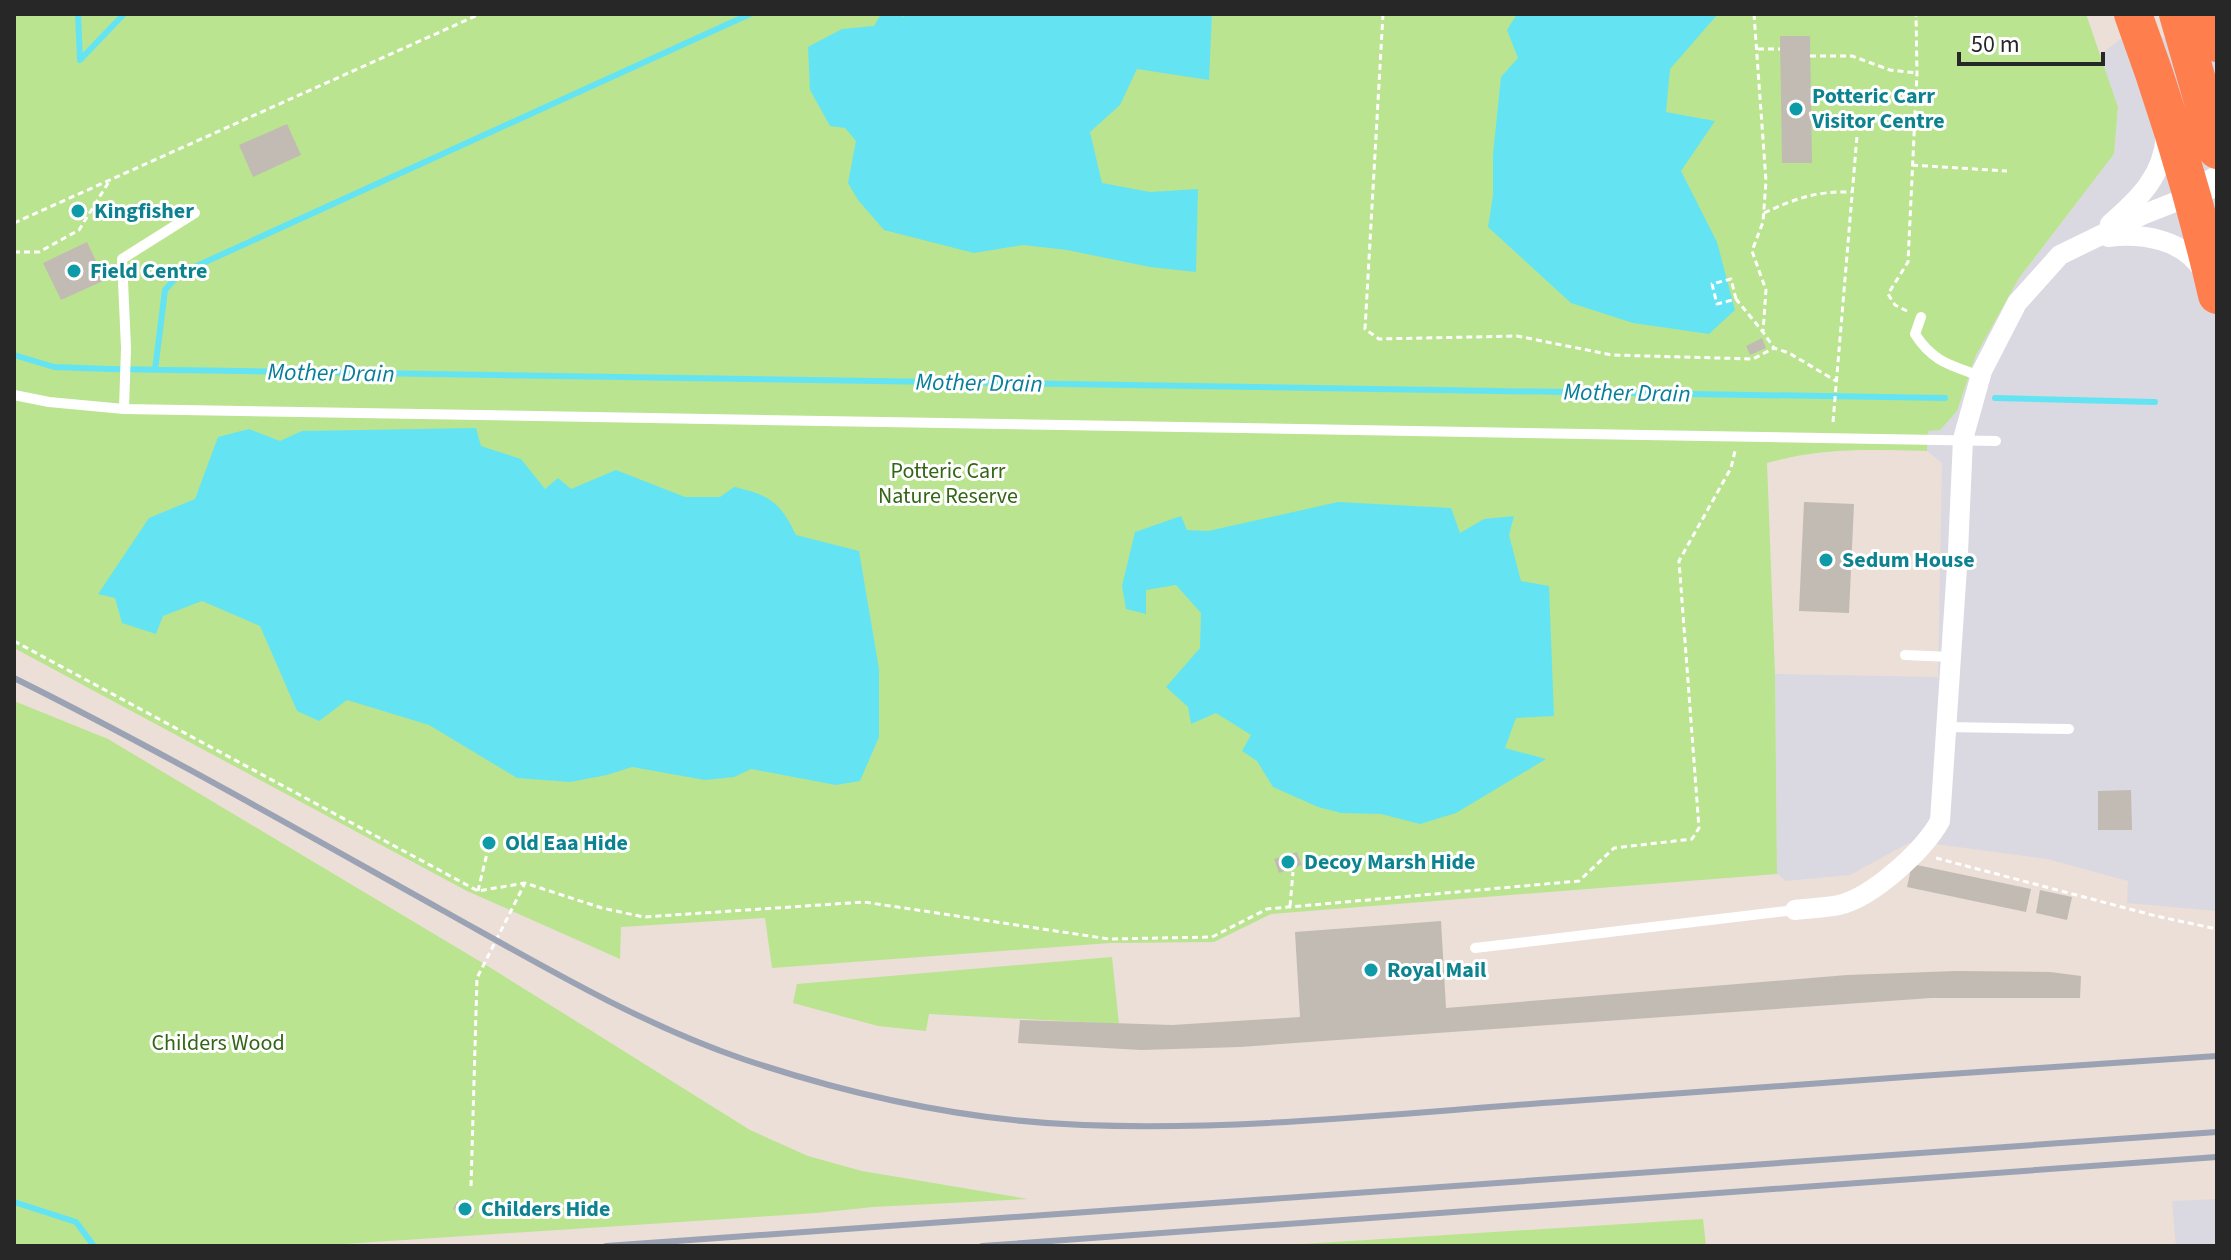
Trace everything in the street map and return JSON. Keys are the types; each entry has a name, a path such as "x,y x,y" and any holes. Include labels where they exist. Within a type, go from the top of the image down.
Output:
{"highway":[{"path":"2178,14 2217,150"},
{"path":"2208,14 2217,43"},
{"path":"2135,20 2168,112 2209,188"},
{"path":"2217,157 2209,188 2217,294"}],"street":[{"path":"2092,239 2148,188 2160,168 2168,112"},
{"path":"1795,910 1841,905 1874,889 1931,837 1940,821 1963,439 1980,376 2017,303 2060,255 2209,188"},
{"path":"2092,239 2125,235 2155,239 2181,248 2197,261 2217,294"}],"lane":[{"path":"124,409 126,348 122,259 195,213"},
{"path":"1921,317 1915,334 1928,353 1942,362 1980,376"},
{"path":"14,395 49,402 124,409 1996,441"},
{"path":"1905,655 1951,657"},
{"path":"1946,727 2069,729"},
{"path":"1475,948 1795,910"}],"path":[{"path":"14,223 480,14"},
{"path":"1383,14 1365,329 1379,339 1517,336 1612,355 1753,359 1774,348"},
{"path":"1754,14 1766,181 1764,213 1752,251 1766,290 1763,332"},
{"path":"1916,14 1917,73 1908,262 1888,294 1895,305 1921,317"},
{"path":"1933,14 2031,14"},
{"path":"1758,49 1780,49"},
{"path":"1810,56 1852,56 1890,70 1917,73"},
{"path":"1834,408 1857,136"},
{"path":"1912,165 2007,171"},
{"path":"14,252 39,252 79,230 110,180"},
{"path":"1764,213 1801,196 1822,191 1852,192"},
{"path":"1736,299 1717,304 1712,284 1731,279 1736,299 1774,348 1789,353 1836,381"},
{"path":"14,641 478,891 525,883 602,908 644,917 864,902 1109,939 1212,937 1267,909 1579,881 1614,848 1692,839 1699,828 1679,561 1731,468 1738,436"},
{"path":"478,891 488,849"},
{"path":"1912,854 2217,929"},
{"path":"1290,906 1293,872"},
{"path":"471,1186 477,978 525,883"}],"shaded area":[{"path":"2137,26 2217,61 2217,911 2127,903 2128,881 2047,859 1935,844 1909,843 1850,875 1786,881 1777,874 1775,674 1938,677 1942,463 1927,451 1928,431 1957,411 1976,355 2019,278 2114,154 2118,107 2100,55"},
{"path":"2217,1199 2217,1246 2176,1246 2172,1201"}],"green space":[{"name":"Potteric Carr Nature Reserve","path":"14,14 2086,14 2118,107 2114,154 2019,278 1976,355 1957,411 1940,430 1928,431 1927,451 1828,452 1767,463 1775,674 1777,874 1271,914 1214,942 1110,943 772,968 765,918 621,927 620,959 467,891 14,648"},
{"name":"Childers Wood","path":"14,701 108,739 491,968 750,1130 808,1156 862,1171 1028,1199 314,1246 14,1246"},
{"path":"1112,957 1119,1024 929,1014 926,1031 878,1026 793,1003 797,984"},
{"path":"1703,1219 1706,1246 1271,1246"}],"water":[{"path":"881,14 899,14 903,17 907,14 1212,14 1209,80 1137,69 1120,105 1090,132 1102,183 1150,192 1198,189 1196,272 1023,245 974,253 884,230 848,183 856,141 845,128 830,126 810,90 808,47 842,29 874,26"},
{"path":"1517,14 1718,14 1670,69 1666,112 1715,121 1681,171 1717,242 1735,310 1709,334 1633,323 1571,303 1488,227 1501,77 1518,58 1507,30"},
{"path":"476,428 481,446 521,459 545,489 558,478 571,489 616,470 685,497 720,497 734,487 757,493 779,507 796,535 859,551 879,669 879,737 860,781 836,785 751,769 734,777 705,780 632,767 570,782 517,778 429,725 347,700 319,721 297,711 260,626 202,601 163,616 156,634 122,623 115,598 98,594 149,518 195,499 218,437 249,429 280,441 302,431"},
{"path":"1338,502 1451,508 1460,533 1484,519 1514,516 1509,535 1521,581 1549,586 1554,716 1516,718 1505,748 1546,759 1456,813 1420,824 1381,814 1341,813 1318,807 1273,787 1257,761 1242,751 1251,735 1216,713 1191,724 1188,707 1166,687 1200,648 1201,613 1176,585 1146,590 1146,614 1126,609 1122,586 1135,532 1181,516 1187,530 1208,531"}],"building":[{"name":"Potteric Carr Visitor Centre","path":"1780,36 1810,36 1812,163 1782,163"},
{"path":"287,124 301,155 253,177 239,145"},
{"name":"Field Centre","path":"87,242 105,280 61,300 43,263"},
{"path":"1762,338 1766,348 1750,355 1746,346"},
{"name":"Sedum House","path":"1804,502 1854,504 1849,613 1799,611"},
{"path":"2131,790 2132,830 2098,830 2098,791"},
{"name":"Old Eaa Hide","path":"482,836 498,840 496,849 481,846"},
{"name":"Decoy Marsh Hide","path":"1297,852 1302,865 1279,873 1274,859"},
{"path":"1912,864 2031,889 2026,912 1907,887"},
{"path":"2040,890 2072,897 2067,920 2036,913"},
{"path":"1441,921 1446,1008 1847,975 1956,971 2050,972 2081,976 2080,998 1931,998 1240,1047 1141,1050 1018,1043 1020,1020 1172,1025 1300,1017 1295,932"},
{"name":"Childers Hide","path":"457,1201 476,1210 472,1218 453,1209"}],"waterway":[{"path":"78,14 80,60 124,14"},
{"path":"155,370 165,290 179,274 750,14"},
{"name":"Mother Drain","path":"14,355 54,367 109,369 1945,398"},
{"name":"Mother Drain","path":"1995,398 2155,402"},
{"path":"14,1202 76,1222 94,1246"}],"railway":[{"path":"14,678 176,762 552,971 665,1028 784,1072 869,1095 954,1112 1083,1125 1261,1123 2217,1056"},
{"path":"606,1246 2217,1132"},
{"path":"982,1246 2217,1157"}],"place":[{"name":"Potteric Carr Visitor Centre","path":"1796,109"},
{"name":"Kingfisher","path":"78,211"},
{"name":"Field Centre","path":"74,271"},
{"name":"Sedum House","path":"1826,560"},
{"name":"Old Eaa Hide","path":"489,843"},
{"name":"Decoy Marsh Hide","path":"1288,862"},
{"name":"Royal Mail","path":"1371,970"},
{"name":"Childers Hide","path":"465,1209"}]}
